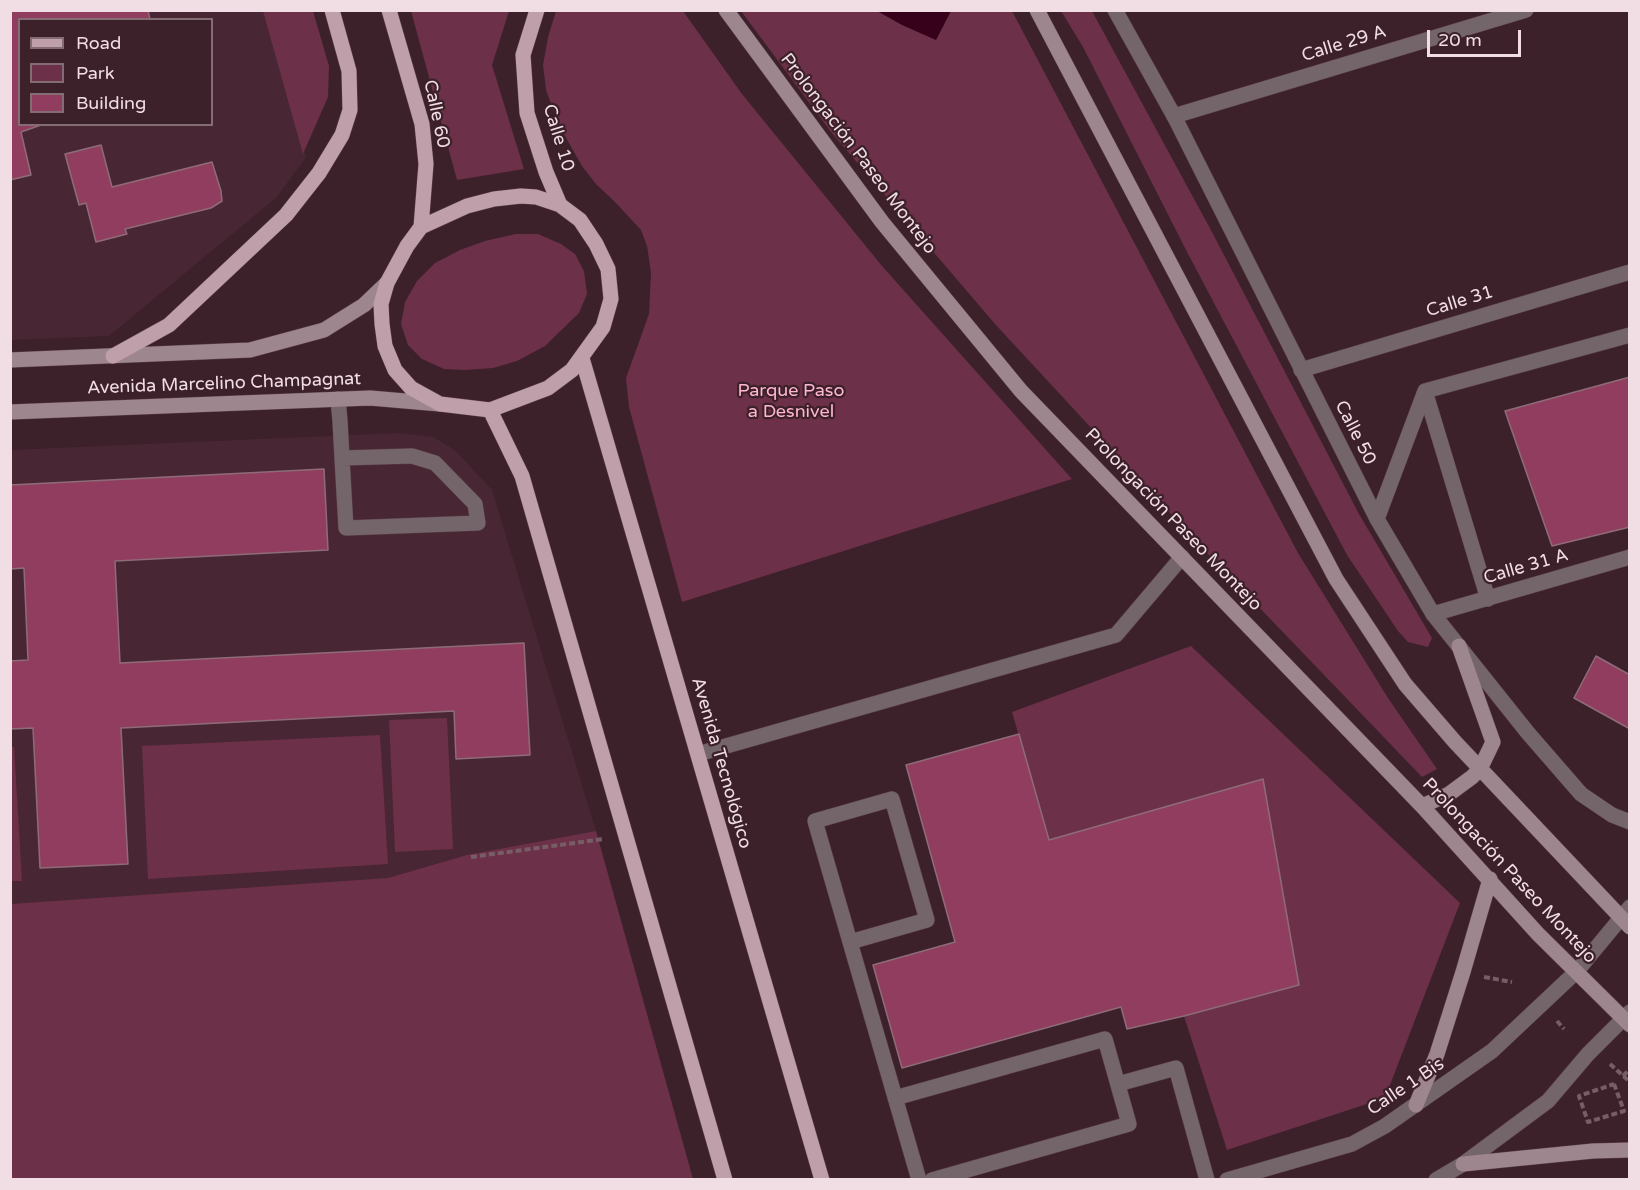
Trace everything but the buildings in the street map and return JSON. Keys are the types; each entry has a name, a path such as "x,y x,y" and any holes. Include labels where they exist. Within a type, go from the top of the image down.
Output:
{"main road":[{"path":"113,356 169,325 286,215 319,173 342,135 350,110 349,71 333,10"},
{"name":"Calle 60","path":"389,10 422,124 426,164 421,227"},
{"name":"Calle 10","path":"537,10 524,55 527,112 546,172 560,205"},
{"name":"Prolongación Paseo Montejo","path":"726,10 882,222 1021,391 1422,806 1538,934 1628,1019"},
{"path":"1037,10 1336,579 1405,684 1480,769 1626,917"},
{"path":"529,196 560,205 580,220 596,244 608,269 610,299 603,327 582,358 572,370 549,388 490,410 440,404 411,388 395,370 385,346 381,304 387,283 407,246 421,227 467,206 494,199 529,196"},
{"name":"Avenida Marcelino Champagnat","path":"10,360 250,350 324,330 364,305 387,283"},
{"name":"Avenida Tecnológico","path":"582,358 822,1179"},
{"name":"Avenida Marcelino Champagnat","path":"10,412 370,398 440,404"},
{"path":"490,410 522,476 724,1179"},
{"path":"1422,806 1449,794 1480,769 1493,742 1459,646"},
{"path":"1416,1105 1437,1054 1490,879"},
{"path":"1462,1164 1629,1150"}],"street":[{"name":"Calle 50","path":"1115,10 1174,116 1377,519 1433,614 1581,794 1612,815 1629,822"},
{"name":"Calle 29 A","path":"1174,116 1526,10"},
{"name":"Calle 31","path":"1301,370 1629,272"},
{"path":"1425,391 1629,335"},
{"path":"1377,519 1425,391"},
{"path":"1425,391 1488,599"},
{"path":"338,399 346,528 478,523 475,504 435,463 412,456 342,458"},
{"path":"698,754 1116,635 1182,557"},
{"name":"Calle 31 A","path":"1433,614 1629,557"},
{"path":"850,942 927,920 891,799 815,821 895,1098 919,1179"},
{"name":"Calle 1 Bis","path":"1227,1179 1352,1144 1385,1126 1492,1051 1577,971 1626,917"},
{"path":"1436,1179 1462,1164 1548,1101 1588,1054 1628,1019"},
{"path":"895,1098 1105,1039 1129,1124 932,1179"},
{"path":"1118,1084 1176,1068 1207,1179"}],"path":[{"path":"471,856 626,836"},
{"path":"1478,976 1512,982"},
{"path":"1604,1070 1610,1064 1629,1082"},
{"path":"1623,1076 1629,1069"},
{"path":"1614,1084 1624,1111 1588,1122 1579,1096 1614,1084"}],"shaded area":[{"path":"10,11 266,11 306,157 277,197 109,336 11,340"},
{"path":"877,11 951,11 936,40"},
{"path":"397,433 434,437 456,451 492,490 596,831 693,1179 11,1179 10,450"}],"green space":[{"path":"263,11 313,11 329,66 328,97 303,154"},
{"path":"411,11 509,11 492,65 524,169 457,180"},
{"name":"Parque Paso a Desnivel","path":"556,11 683,11 742,94 882,266 1072,479 682,602 629,407 626,378 649,314 651,273 647,246 641,230 596,184 582,166 561,129 553,109 546,90 543,65"},
{"path":"741,11 1012,11 1298,553 1388,698 1437,769 1422,777 1205,551 995,324 831,132"},
{"path":"1061,11 1092,11 1212,232 1359,514 1432,638 1428,647 1408,642 1398,631 1347,555 1186,250 1083,47"},
{"path":"516,234 538,234 561,244 575,254 584,271 587,294 579,313 545,346 517,361 493,368 465,370 444,369 422,359 408,345 401,324 405,302 417,281 435,263 460,250"},
{"path":"1191,646 1460,903 1385,1098 1227,1150 1184,1016 1299,985 1263,779 1049,840 1012,712"},
{"path":"447,718 453,849 395,852 389,720"},
{"path":"380,735 388,864 148,879 142,746"},
{"path":"10,747 14,747 22,881 11,881"},
{"path":"596,831 693,1179 11,1179 11,904 388,878 467,855"}]}
